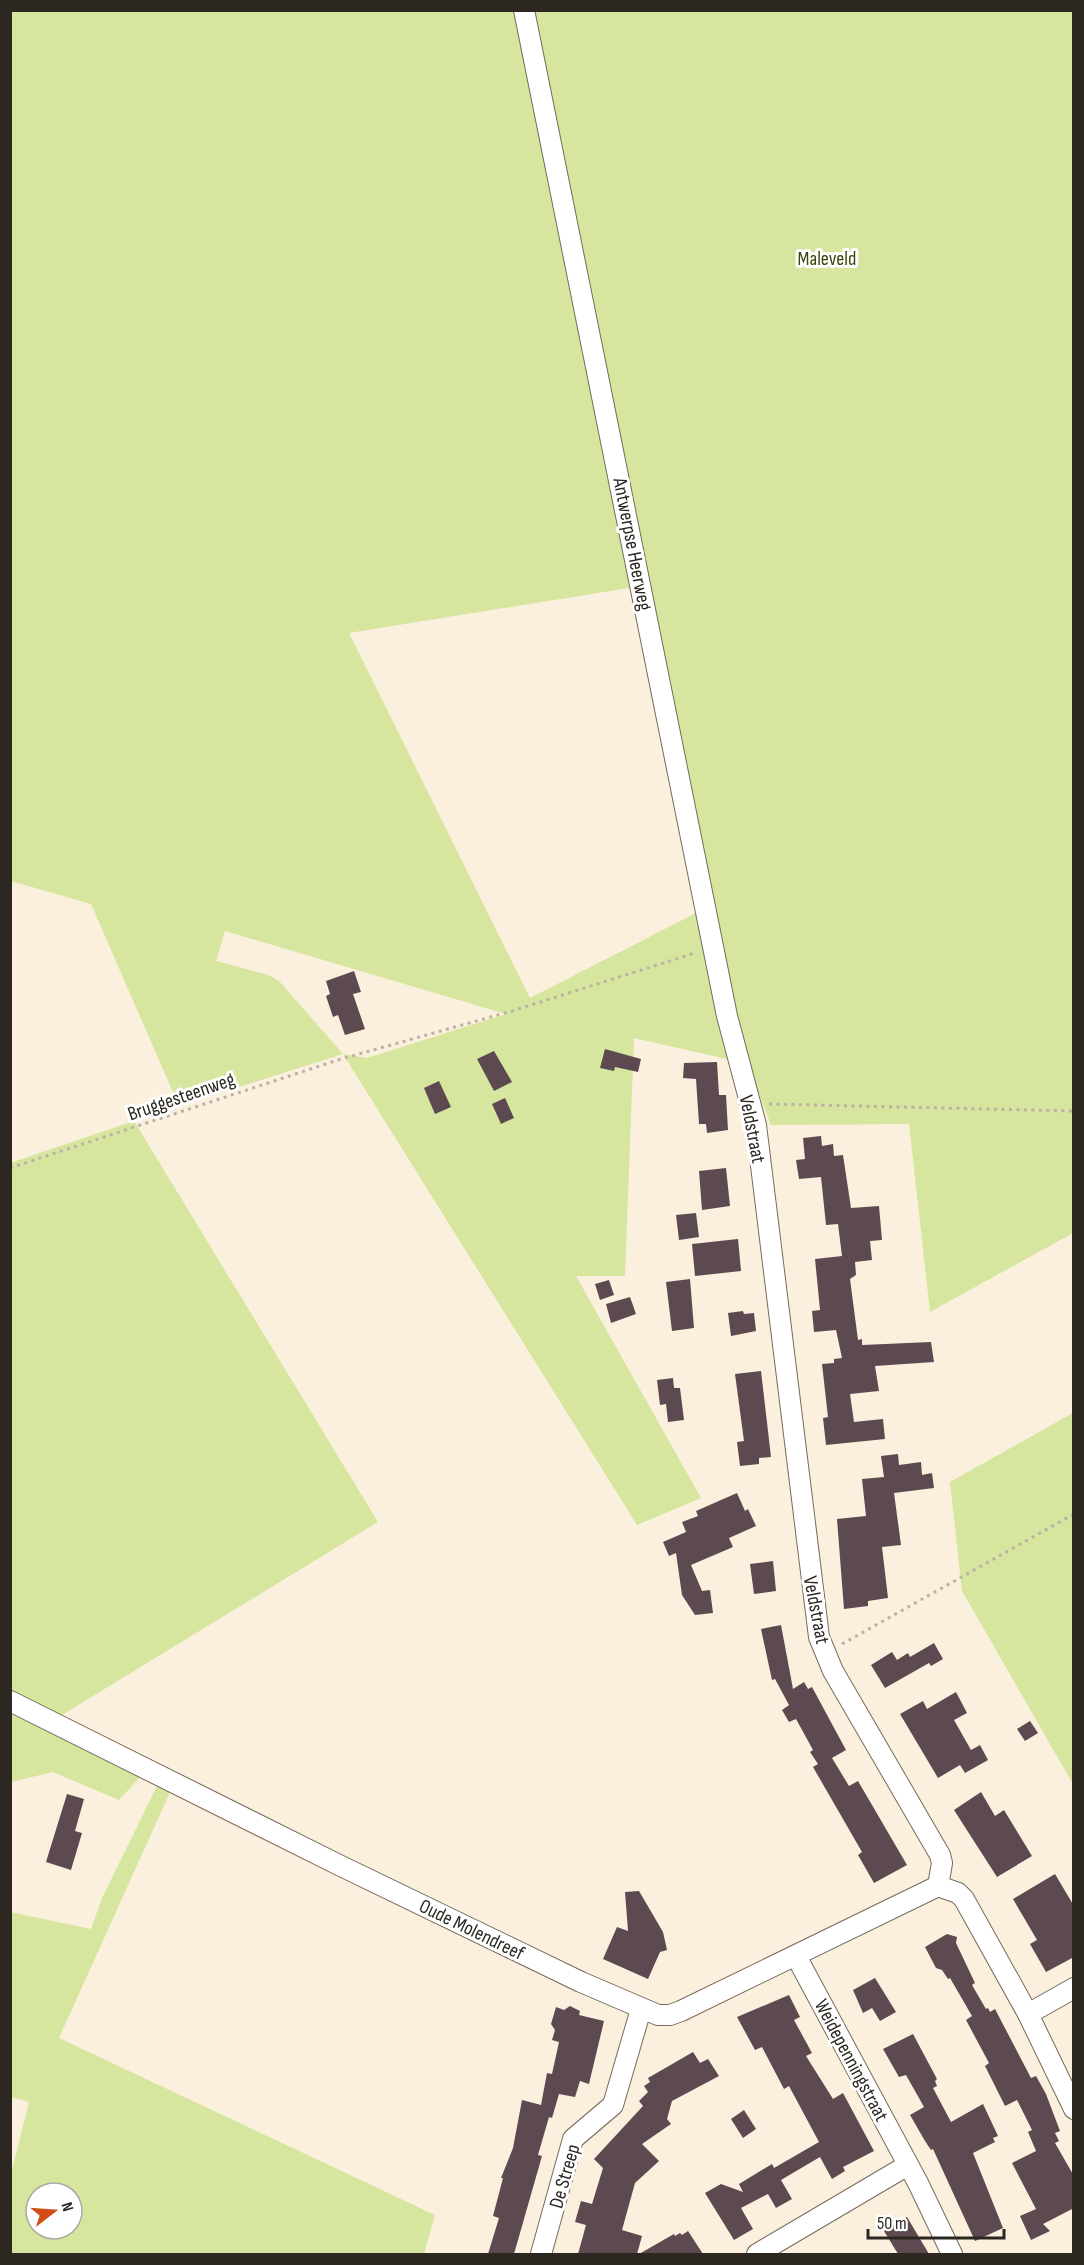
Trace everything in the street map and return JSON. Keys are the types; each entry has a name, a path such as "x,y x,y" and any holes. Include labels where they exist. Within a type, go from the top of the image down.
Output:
{"street":[{"name":"Antwerpse Heerweg","path":"524,10 713,947 743,1077"},
{"name":"Veldstraat","path":"743,1077 757,1136 813,1606 819,1637 833,1671 940,1855 942,1863 938,1886"},
{"name":"Oude Molendreef","path":"10,1701 168,1782 641,2009 658,2015 670,2015 938,1886"},
{"path":"938,1886 958,1893 964,1899 1028,2014 1074,2109"},
{"name":"Weidepenningstraat","path":"796,1956 908,2165 952,2254"},
{"path":"1028,2014 1074,1988"},
{"name":"De Streep","path":"541,2254 573,2139 613,2105 641,2009"},
{"path":"757,2254 908,2165"}],"path":[{"name":"Bruggesteenweg","path":"10,1168 341,1059 361,1056 713,947"},
{"path":"750,1104 1074,1111"},
{"path":"825,1653 1074,1514"}],"green space":[{"name":"Maleveld","path":"10,11 1073,11 1073,1233 930,1312 909,1124 771,1125 745,1057 731,1060 634,1038 625,1276 576,1276 701,1498 637,1525 343,1054 179,1106 91,904 11,881","holes":["641,586 698,912 530,998 349,633","225,931 506,1014 367,1058 343,1054 279,981 268,975 216,961"]},
{"path":"134,1121 378,1522 52,1721 142,1775 119,1800 53,1772 11,1782 10,1163"},
{"path":"1073,1413 1073,1784 962,1591 950,1482"},
{"path":"176,1779 59,2038 435,2215 424,2254 12,2254 11,2174 29,2102 11,2097 10,1912 91,1929 102,1898 159,1782"}],"building":[{"path":"354,971 361,992 353,994 365,1029 345,1035 338,1015 333,1017 326,996 330,994 326,981"},
{"path":"605,1049 641,1059 638,1072 615,1067 614,1071 600,1068"},
{"path":"494,1051 512,1082 494,1091 477,1059"},
{"path":"717,1062 719,1095 726,1095 728,1130 707,1133 706,1124 699,1124 696,1079 683,1078 684,1063"},
{"path":"439,1081 451,1107 435,1114 424,1088"},
{"path":"505,1098 514,1118 501,1124 492,1104"},
{"path":"821,1136 822,1146 833,1144 834,1156 843,1155 851,1208 879,1206 882,1240 870,1241 872,1260 855,1262 856,1275 850,1279 858,1340 862,1339 862,1345 931,1342 934,1362 875,1366 879,1391 850,1394 854,1422 883,1419 885,1439 826,1445 823,1418 828,1417 822,1364 834,1363 834,1359 842,1358 836,1330 814,1332 812,1311 820,1310 815,1259 842,1256 838,1224 826,1225 821,1177 799,1179 796,1160 805,1159 803,1138"},
{"path":"726,1168 730,1206 702,1210 699,1171"},
{"path":"696,1213 699,1237 679,1240 676,1215"},
{"path":"738,1239 741,1271 695,1276 692,1244"},
{"path":"690,1279 694,1328 672,1331 666,1282"},
{"path":"609,1280 614,1295 600,1300 595,1284"},
{"path":"630,1297 636,1314 611,1323 606,1304"},
{"path":"743,1311 744,1314 754,1313 756,1331 731,1336 728,1313"},
{"path":"761,1371 771,1457 759,1458 759,1464 740,1466 737,1442 744,1441 735,1374"},
{"path":"673,1378 674,1388 680,1388 684,1420 668,1422 666,1404 660,1405 657,1380"},
{"path":"898,1454 899,1465 921,1462 922,1475 932,1473 934,1488 894,1493 901,1545 882,1547 888,1598 868,1601 868,1606 844,1609 837,1519 866,1516 862,1479 884,1477 881,1456"},
{"path":"737,1493 745,1511 748,1509 756,1526 729,1538 733,1547 691,1565 702,1591 710,1590 713,1613 695,1615 682,1595 676,1553 669,1556 663,1542 686,1532 682,1522 698,1516 696,1511"},
{"path":"773,1561 776,1591 754,1594 750,1564"},
{"path":"781,1625 793,1689 804,1682 808,1689 812,1687 846,1750 832,1758 849,1786 858,1781 907,1865 874,1883 858,1855 862,1852 813,1767 818,1764 810,1752 813,1750 796,1719 789,1722 782,1710 789,1705 775,1679 772,1680 761,1629"},
{"path":"934,1643 943,1659 931,1666 929,1663 885,1688 871,1665 892,1652 897,1660 908,1653 910,1657"},
{"path":"956,1692 967,1713 954,1720 971,1750 980,1745 988,1760 965,1773 960,1765 938,1778 900,1714 923,1701 927,1709"},
{"path":"1030,1721 1038,1733 1025,1741 1017,1729"},
{"path":"981,1792 995,1816 1004,1810 1032,1856 997,1877 954,1810"},
{"path":"67,1794 84,1799 75,1831 82,1833 71,1870 46,1862"},
{"path":"1055,1874 1074,1906 1074,1957 1046,1972 1030,1944 1037,1940 1013,1899"},
{"path":"639,1891 663,1932 667,1950 660,1952 648,1979 603,1959 617,1927 628,1931 625,1892"},
{"path":"947,1934 957,1937 956,1943 975,1983 972,1985 986,2009 988,2008 990,2012 995,2009 1031,2078 1036,2076 1046,2094 1060,2131 1055,2133 1059,2141 1055,2143 1074,2176 1074,2208 1043,2224 1050,2231 1031,2240 1020,2216 1036,2209 1012,2163 1036,2151 1028,2132 1032,2130 1017,2100 1005,2106 985,2066 989,2063 966,2020 972,2016 950,1978 948,1979 942,1970 936,1968 925,1947"},
{"path":"875,1978 896,2012 880,2021 872,2008 863,2013 853,1990"},
{"path":"789,1995 800,2017 794,2020 812,2053 806,2056 833,2099 843,2093 874,2151 843,2167 845,2171 832,2179 820,2157 781,2180 792,2199 776,2208 768,2194 741,2208 753,2229 734,2240 705,2193 721,2184 743,2192 739,2184 772,2164 774,2168 819,2142 789,2086 784,2089 762,2047 755,2050 737,2017"},
{"path":"570,2006 580,2011 579,2015 604,2021 589,2084 580,2081 575,2097 559,2094 552,2118 549,2117 538,2155 542,2156 514,2254 488,2254 499,2218 493,2216 503,2178 501,2178 513,2148 522,2100 541,2105 547,2073 552,2074 559,2042 552,2040 555,2030 551,2024 556,2007 564,2010"},
{"path":"913,2034 937,2079 935,2081 937,2086 933,2088 951,2122 983,2104 998,2136 993,2138 995,2142 973,2153 1003,2228 975,2241 933,2149 931,2150 910,2115 924,2107 906,2075 899,2077 883,2049"},
{"path":"693,2052 700,2063 708,2059 719,2076 672,2101 667,2119 671,2124 642,2144 659,2161 635,2183 622,2230 642,2236 637,2254 578,2254 586,2225 575,2222 581,2201 592,2204 603,2168 594,2159 643,2106 639,2101 648,2092 644,2086 650,2082 648,2078"},
{"path":"744,2110 756,2129 743,2138 731,2119"},
{"path":"907,2217 929,2254 898,2254 884,2231"},
{"path":"688,2231 703,2254 639,2254 674,2234 675,2236 680,2233 682,2235"}]}
